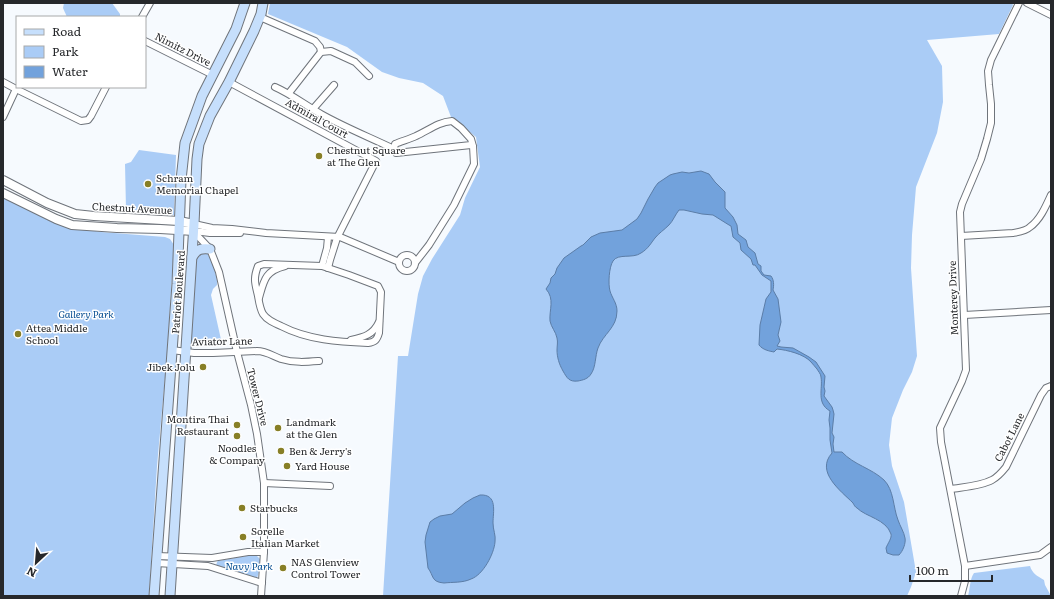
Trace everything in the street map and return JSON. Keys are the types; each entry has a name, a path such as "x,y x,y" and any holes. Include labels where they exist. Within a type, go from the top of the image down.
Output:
{"main road":[{"name":"Patriot Boulevard","path":"154,596 177,284 181,180 185,143 202,96 236,29 245,3"},
{"name":"Patriot Boulevard","path":"170,596 199,144 210,116 229,82 254,31 260,17 263,3"},
{"path":"192,257 199,249 210,249"}],"street":[{"path":"143,16 150,3"},
{"name":"Monterey Drive","path":"961,596 965,581 965,566 941,442 940,428 966,370 960,218 962,204 981,160 991,123 988,71 991,60 1018,3"},
{"path":"1027,3 1051,15"},
{"path":"260,17 315,41 322,52"},
{"name":"Nimitz Drive","path":"146,42 213,75"},
{"path":"289,93 322,52 331,51 355,62 369,76"},
{"path":"3,82 81,121 88,120 96,108 106,88"},
{"name":"Admiral Court","path":"229,82 376,161 337,238 330,260 325,267"},
{"path":"313,109 334,85"},
{"path":"275,87 289,93 322,114 394,149 396,153 473,146"},
{"path":"3,117 16,89"},
{"path":"394,149 395,144 416,136 437,124 452,121 471,139 474,164 454,205 415,263 411,256 406,255 399,262"},
{"name":"Chestnut Avenue","path":"3,180 47,203 75,214 179,225 194,228 340,237 399,262 404,270 407,271 412,269 415,263"},
{"name":"Chestnut Avenue","path":"3,193 56,219 72,225 117,228 179,225"},
{"path":"961,236 1013,234 1021,232 1030,228 1036,222 1050,199"},
{"name":"Tower Drive","path":"194,228 210,249 219,272 237,352 253,412 264,483 264,552 262,596"},
{"path":"325,267 328,237"},
{"path":"264,264 325,267 349,274 378,286 382,292 378,338 374,342 346,342 305,336 271,322 263,314 254,274 258,266 264,264"},
{"path":"259,298 263,282 269,273 289,265"},
{"path":"964,315 1051,310"},
{"path":"346,342 368,335 377,326 380,318"},
{"name":"Aviator Lane","path":"172,350 213,353 264,351 281,359 292,362 303,363 319,361"},
{"name":"Cabot Lane","path":"951,489 983,483 993,480 1001,474 1006,467 1041,395 1046,388 1051,386"},
{"path":"264,483 330,486"},
{"path":"965,566 1040,555 1051,547"},
{"path":"156,560 213,558 248,552 264,552"},
{"path":"213,558 214,568"},
{"path":"172,560 208,566 262,583"}],"green space":[{"path":"64,3 112,3 120,16 67,16 63,8"},
{"path":"270,3 1012,3 1013,5 999,34 927,40 942,66 943,102 937,133 916,187 911,268 917,356 912,372 892,418 889,445 892,466 904,502 916,572 907,596 383,596 398,356 408,356 418,294 423,276 460,215 465,198 480,167 476,137 451,117 443,96 423,83 399,78 382,72 347,47 268,14"},
{"path":"139,150 176,155 174,215 126,209 125,164 131,162"},
{"name":"Gallery Park","path":"3,194 72,227 101,232 165,237 170,239 174,245 167,355 157,466 149,596 3,596"},
{"path":"197,250 207,252 214,267 217,285 213,289 211,295 222,344 191,342"},
{"name":"Navy Park","path":"256,555 261,560 257,578 216,566 218,561"},
{"path":"1030,566 1035,574 1044,580 1051,596 968,596 974,573"}],"water":[{"path":"701,171 709,174 725,192 725,208 733,217 737,225 738,234 746,240 748,247 755,253 758,264 761,266 761,271 764,275 771,276 773,279 773,290 778,299 781,322 778,335 780,341 777,346 793,348 809,357 816,362 825,376 824,396 832,407 834,414 832,433 834,437 834,452 842,452 852,460 874,472 884,480 890,489 896,515 905,538 904,547 899,555 887,553 886,548 891,534 885,525 856,507 837,487 828,474 826,467 832,453 829,420 830,411 823,404 821,396 821,375 808,359 800,355 790,351 777,349 774,352 764,349 759,345 760,325 766,299 771,292 771,281 762,275 755,265 753,265 751,259 741,250 740,243 733,237 731,226 713,215 679,210 670,223 649,246 638,255 618,257 613,261 609,276 609,284 610,291 617,308 615,322 600,343 596,354 595,365 590,376 582,380 572,381 566,376 558,360 557,338 550,321 551,301 549,293 546,289 557,268 564,258 583,245 591,237 600,233 622,230 637,219 658,183 670,175 682,172 689,173"},
{"path":"480,495 490,497 494,509 494,547 487,564 475,577 465,581 444,583 435,580 428,568 425,542 430,522 440,516 452,514 465,503"}],"place":[{"name":"Chestnut Square at The Glen","path":"319,156"},
{"name":"Schram Memorial Chapel","path":"148,184"},
{"name":"Attea Middle School","path":"18,334"},
{"name":"Jibek Jolu","path":"203,367"},
{"name":"Montira Thai Restaurant","path":"237,425"},
{"name":"Landmark at the Glen","path":"278,428"},
{"name":"Noodles & Company","path":"237,436"},
{"name":"Ben & Jerry's","path":"281,451"},
{"name":"Yard House","path":"287,466"},
{"name":"Starbucks","path":"242,508"},
{"name":"Sorelle Italian Market","path":"243,537"},
{"name":"NAS Glenview Control Tower","path":"283,568"}]}
